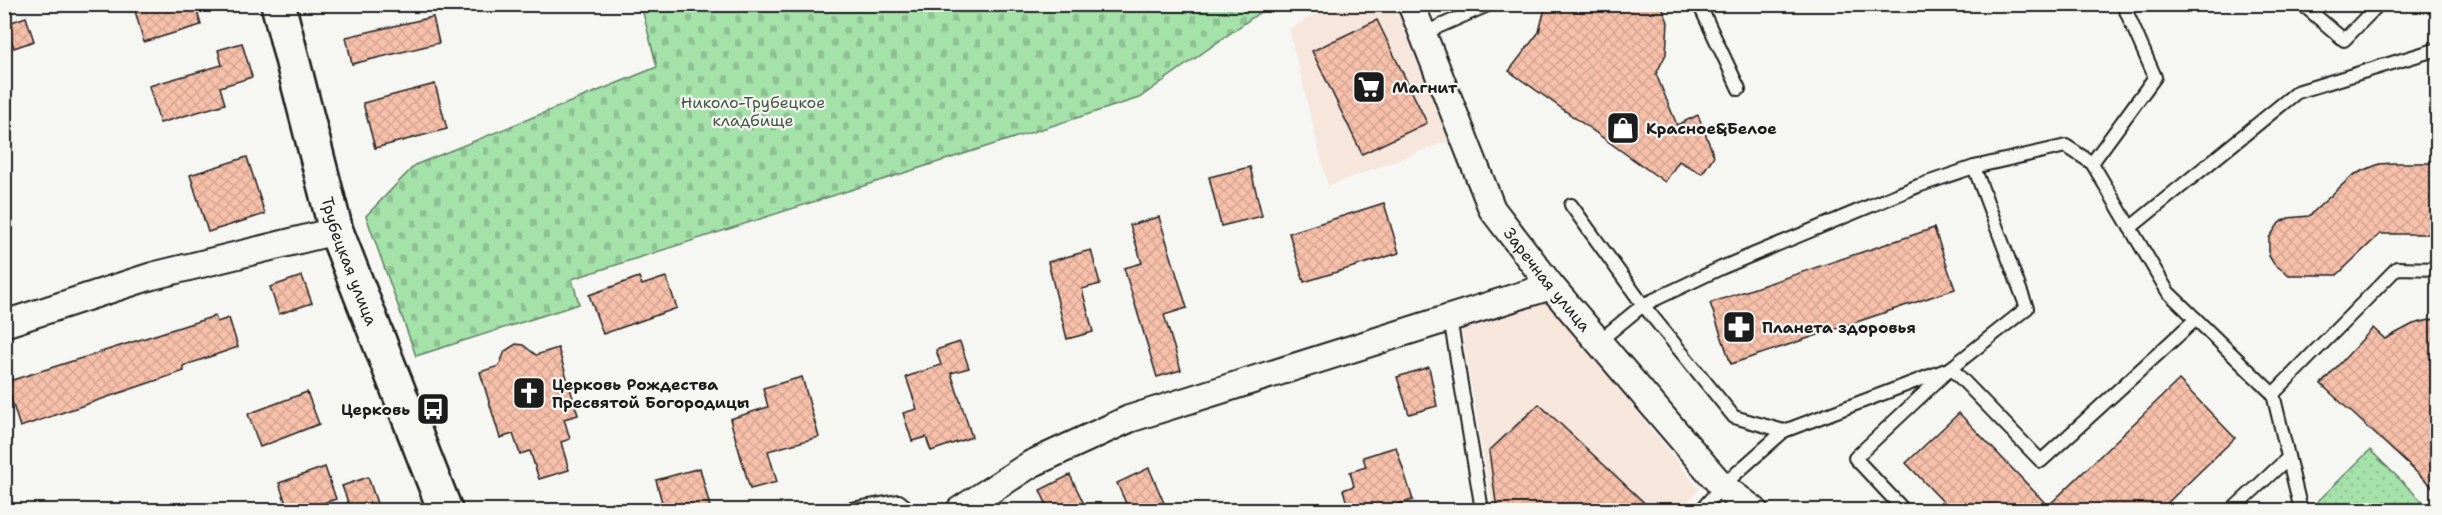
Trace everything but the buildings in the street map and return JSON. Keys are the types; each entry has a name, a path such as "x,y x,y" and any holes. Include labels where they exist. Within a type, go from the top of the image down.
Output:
{"main road":[{"name":"Трубецкая улица","path":"278,4 336,231 445,510"}],"street":[{"name":"Заречная улица","path":"1411,4 1492,209 1551,286 1722,486 1754,510"},
{"path":"4,324 152,276 336,231"},
{"path":"960,510 1031,464 1129,418 1551,286"}],"lane":[{"path":"1422,34 1490,4"},
{"path":"1699,4 1739,89"},
{"path":"2092,163 2155,77 2123,4"},
{"path":"2302,4 2344,40 2379,4"},
{"path":"2130,228 2297,92 2438,49"},
{"path":"1599,342 1643,304 1732,263 1918,186 1974,167 2066,146 2092,163 2168,292 2273,394 2301,510"},
{"path":"1904,510 1855,458 1951,368 2027,308 1974,167"},
{"path":"1571,205 1643,304 1734,417 1784,431"},
{"path":"2273,394 2397,268 2438,269"},
{"path":"1450,318 1482,510"},
{"path":"1951,368 2041,461 2196,319"},
{"path":"1701,510 1722,486 1784,431 1951,368"},
{"path":"2232,510 2288,458"},
{"path":"846,510 899,501 910,510"}],"shaded area":[{"path":"1332,5 1396,5 1450,140 1328,186 1289,29"},
{"path":"1543,301 1554,308 1699,489 1682,510 1493,510 1461,326"}],"green space":[{"name":"Николо-Трубецкое кладбище","path":"641,4 1270,5 1139,98 572,279 579,304 416,356 366,216 415,165 657,67"},
{"path":"2370,450 2431,510 2321,510 2315,504"}],"place":[{"name":"Магнит","path":"1369,87"},
{"name":"Красное&Белое","path":"1623,128"},
{"name":"Планета здоровья","path":"1739,327"},
{"name":"Церковь Рождества Пресвятой Богородицы","path":"529,393"},
{"name":"Церковь","path":"433,409"}]}
